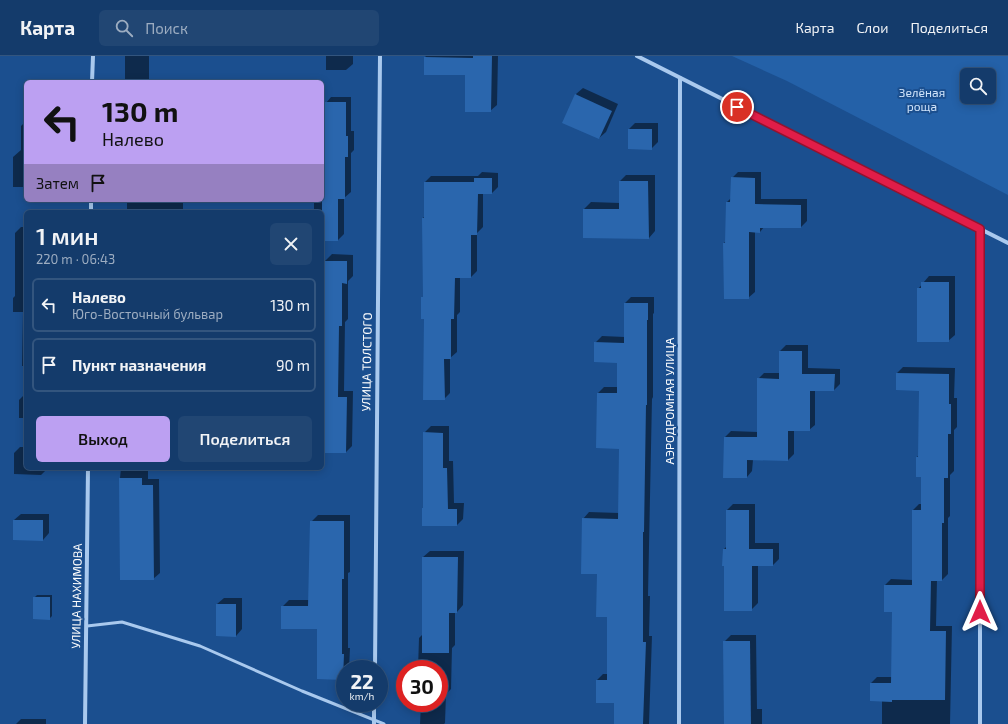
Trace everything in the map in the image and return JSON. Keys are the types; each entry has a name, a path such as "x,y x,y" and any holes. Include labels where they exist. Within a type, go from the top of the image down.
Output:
{"street":[{"path":"92,56 92,80"},
{"name":"УЛИЦА ТОЛСТОГО","path":"375,660 380,56"},
{"path":"637,56 1008,243"},
{"name":"АЭРОДРОМНАЯ УЛИЦА","path":"679,724 680,78"},
{"path":"980,229 980,724"},
{"name":"УЛИЦА НАХИМОВА","path":"85,724 88,470"}],"lane":[{"path":"87,626 122,622 200,646 374,722 384,724"}],"green space":[{"name":"Зелёная роща","path":"732,56 1008,56 1008,195 787,81"}],"building":[{"path":"473,56 492,56 491,112 465,112 465,75 424,75 424,57 473,58"},
{"path":"575,94 612,111 599,139 562,123"},
{"path":"324,102 346,102 346,136 348,136 348,157 345,157 345,199 338,199 338,241 324,241 324,210 322,210 322,202 324,202"},
{"path":"628,129 652,129 652,150 628,149"},
{"path":"731,177 755,178 755,204 801,205 801,228 760,228 760,233 749,232 749,299 724,299 723,243 725,243 726,202 730,202"},
{"path":"474,178 492,178 492,194 478,194 477,235 471,235 471,278 455,278 454,319 451,319 451,359 444,359 445,400 423,400 424,319 421,319 421,297 423,297 422,218 424,218 424,182 474,182"},
{"path":"619,181 648,181 649,239 583,238 583,209 619,209"},
{"path":"324,261 347,261 347,284 342,283 342,326 339,326 338,397 347,397 346,453 324,453"},
{"path":"921,282 949,282 949,342 917,342 917,288 921,288"},
{"path":"624,303 648,303 647,405 643,532 643,642 646,642 643,724 614,724 614,703 596,703 596,680 607,680 607,617 596,617 597,574 581,574 582,518 618,519 619,449 596,448 597,393 617,393 617,363 594,362 594,342 624,343"},
{"path":"779,351 802,351 802,374 835,374 834,391 810,391 810,431 788,431 788,461 747,460 747,478 723,478 724,437 757,437 757,378 779,379"},
{"path":"896,373 949,374 951,434 948,434 948,478 944,478 942,581 931,581 930,631 946,631 945,700 892,700 892,702 870,701 870,683 891,683 892,612 884,612 884,585 912,585 912,510 921,510 921,477 916,477 916,457 918,457 919,391 896,390"},
{"path":"423,432 443,433 443,468 447,468 448,509 457,509 457,526 422,526"},
{"path":"119,478 142,478 142,485 153,485 154,580 120,580"},
{"path":"726,510 749,510 749,549 773,549 773,566 752,566 752,611 724,611 724,566 722,566 723,549 726,549"},
{"path":"13,520 43,520 43,541 13,540"},
{"path":"310,521 344,521 344,579 342,579 342,654 344,654 344,660 336,660 336,680 317,679 317,629 281,629 281,606 308,606"},
{"path":"422,557 458,557 457,613 449,613 449,653 422,653"},
{"path":"33,597 50,597 50,620 33,619"},
{"path":"216,604 236,604 236,637 216,636"},
{"path":"723,641 750,641 751,724 724,724"}],"route":[{"path":"737,107 980,229 980,612"}]}
